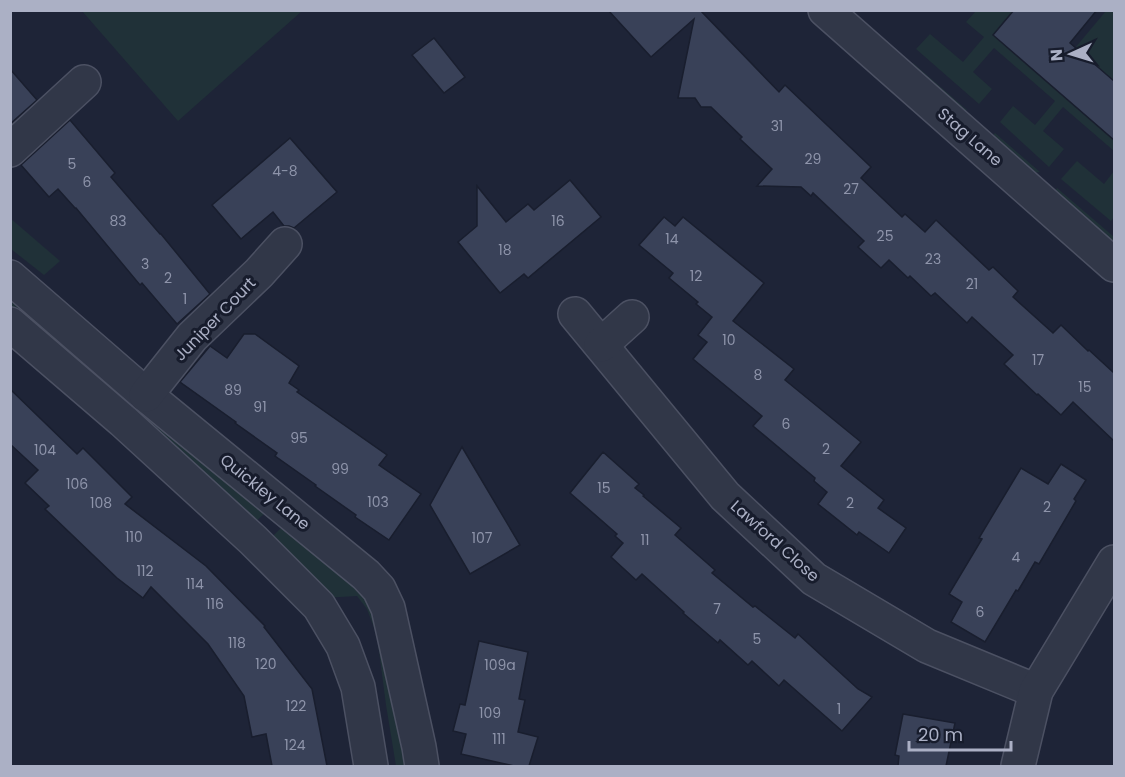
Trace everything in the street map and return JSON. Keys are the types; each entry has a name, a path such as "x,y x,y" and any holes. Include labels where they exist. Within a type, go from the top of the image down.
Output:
{"street":[{"name":"Stag Lane","path":"825,10 1114,265"},
{"path":"10,150 84,82"},
{"name":"Juniper Court","path":"146,394 192,337 259,273 285,244"},
{"name":"Quickley Lane","path":"10,277 146,394 366,574 379,589 388,608 422,766"},
{"name":"Lawford Close","path":"575,314 725,496 814,579 927,646 1036,691"},
{"path":"601,345 632,317"},
{"path":"10,324 85,388 253,540 318,606 343,646 358,687 370,766"},
{"path":"85,388 110,363"},
{"path":"253,540 285,509"},
{"path":"1018,766 1036,691 1114,561"}],"shaded area":[{"path":"82,11 302,11 178,121"},
{"path":"976,11 1014,11 994,35 1114,140 1114,151 1063,107 1043,131 1064,149 1049,167 1000,122 1013,106 1035,125 1055,101 994,48 973,72 992,89 979,104 916,49 930,34 963,62 984,37 966,22"},
{"path":"1106,11 1114,11 1114,81 1075,48"},
{"path":"913,63 967,110 960,113 908,68"},
{"path":"995,133 1040,172 1032,173 991,138"},
{"path":"1077,161 1104,184 1114,171 1114,217 1111,221 1061,179"},
{"path":"1057,188 1114,237 1114,243 1112,244 1054,193"},
{"path":"10,218 60,261 44,275 11,249"},
{"path":"11,287 63,334 51,346 11,311"},
{"path":"116,383 265,513 251,526 103,394"},
{"path":"285,524 360,586 375,607 406,766 396,766 377,636 367,609 357,596 323,598 268,541"}],"building":[{"path":"608,10 703,10 702,12 779,92 785,85 871,167 861,178 902,217 905,214 925,232 936,220 989,270 993,267 1018,291 1013,297 1053,333 1061,325 1114,373 1114,441 1073,402 1061,415 1037,395 1004,364 1013,355 972,317 967,323 935,293 931,296 889,260 881,268 858,247 864,241 813,193 811,196 801,187 757,186 772,169 711,107 701,107 695,98 678,98 694,19 651,57"},
{"path":"1014,10 1097,10 1070,43 1114,81 1114,140 993,35"},
{"path":"434,38 465,77 444,93 412,55"},
{"path":"10,69 37,100 10,124"},
{"path":"70,120 115,173 111,177 210,294 177,324 142,283 140,285 58,189 49,197 21,165"},
{"path":"290,138 337,192 294,228 284,226 273,212 241,239 212,205"},
{"path":"570,180 601,217 528,278 524,274 500,293 458,242 477,226 477,186 506,222 528,204 534,210"},
{"path":"664,217 675,226 683,217 764,283 733,321 794,369 785,380 861,442 841,466 884,500 878,508 906,528 889,553 859,532 857,535 818,504 827,492 814,481 815,478 753,426 762,416 693,359 707,342 698,335 712,317 669,278 673,273 639,245"},
{"path":"244,334 255,334 299,366 289,383 299,390 297,392 387,455 379,465 421,494 389,540 355,517 356,515 275,456 277,453 180,382 210,346 227,358"},
{"path":"10,389 77,454 83,448 132,497 125,504 206,566 265,626 312,689 327,766 272,766 266,734 252,737 244,696 208,644 151,587 143,598 117,578 45,509 49,506 25,483 38,470 10,444"},
{"path":"462,447 520,545 470,574 430,505"},
{"path":"603,452 639,484 635,488 643,496 681,528 675,535 715,570 712,573 795,638 798,634 858,689 872,697 842,731 784,680 779,686 752,661 748,665 720,640 718,643 683,613 642,574 636,580 611,557 623,543 615,536 617,534 570,493"},
{"path":"1061,464 1086,480 1039,564 1035,562 985,642 951,622 962,602 949,594 1021,468 1048,484"},
{"path":"479,641 528,652 519,699 525,700 518,732 538,737 529,766 514,766 461,754 466,734 453,731 460,704 465,705"},
{"path":"903,714 955,723 946,766 898,766 899,756 895,755"}]}
